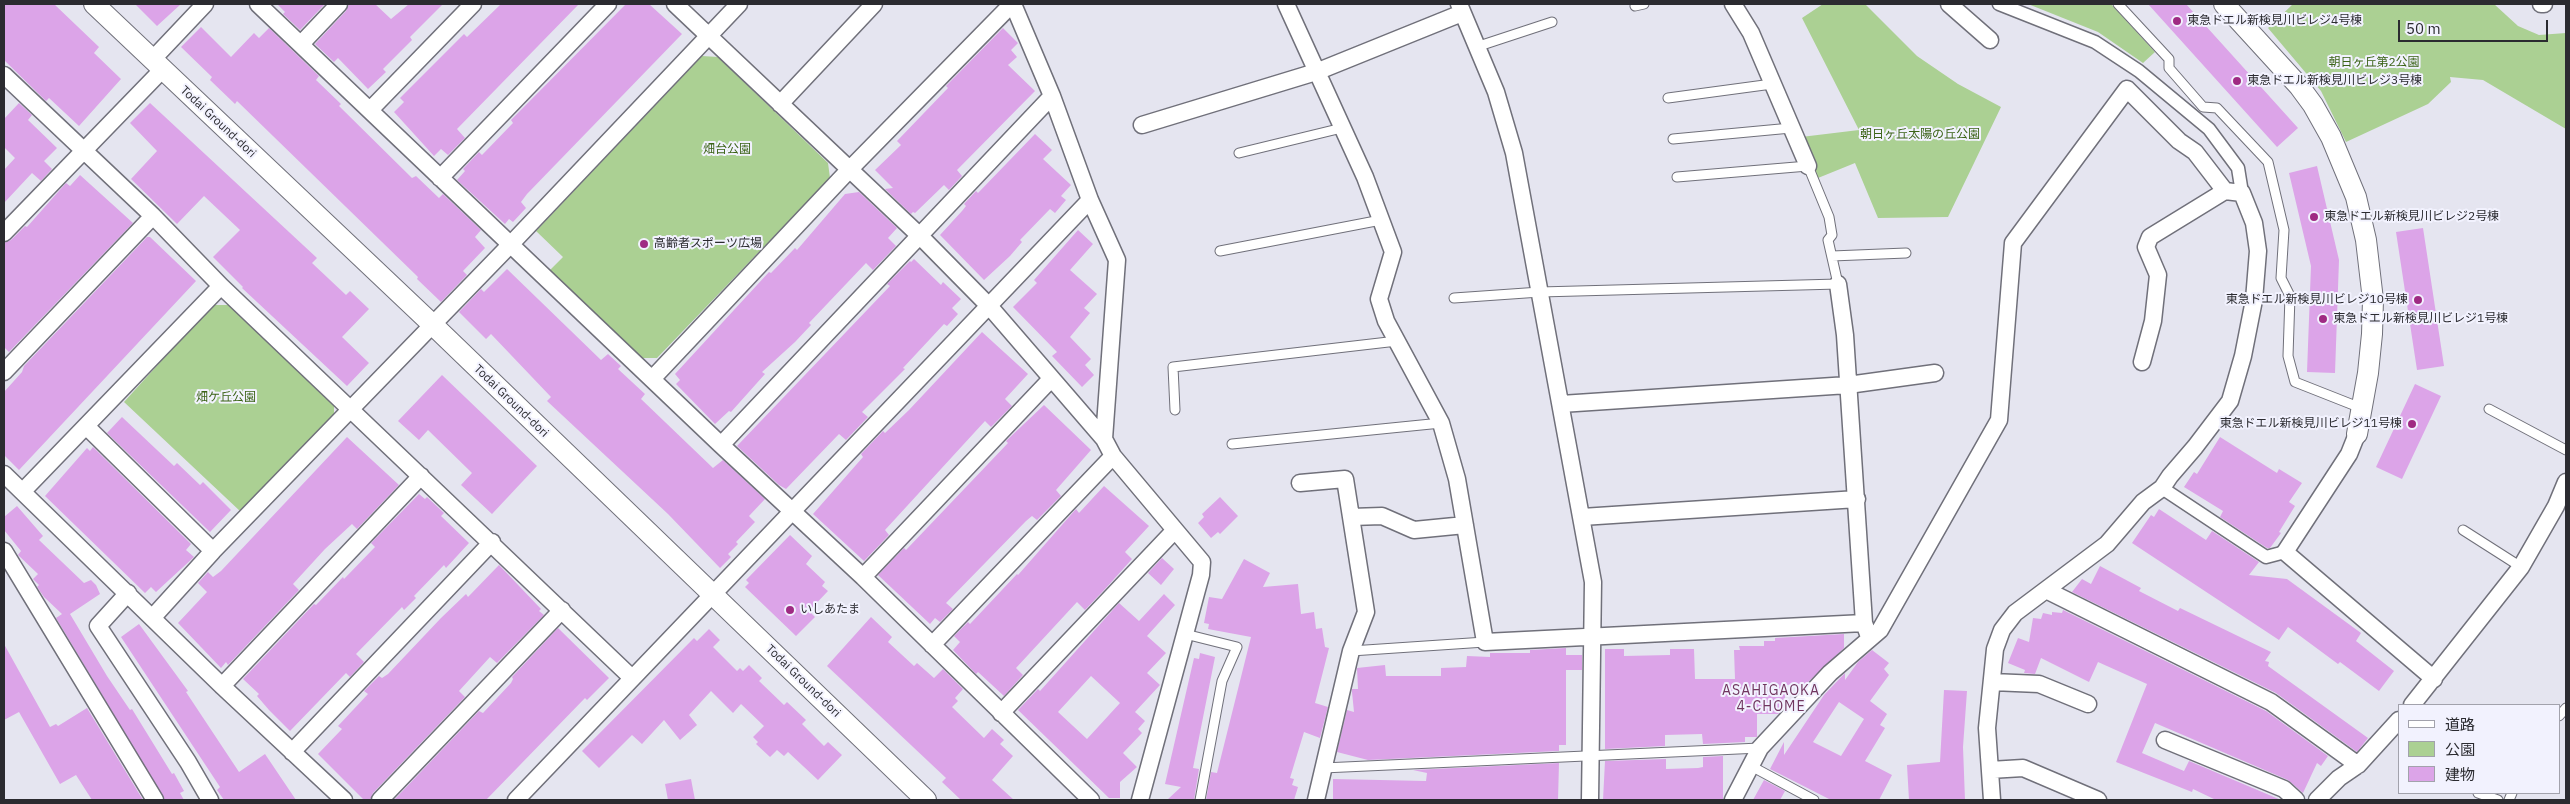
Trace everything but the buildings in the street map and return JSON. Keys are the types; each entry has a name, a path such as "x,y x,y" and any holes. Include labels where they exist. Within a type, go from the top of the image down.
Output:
{"street":[{"name":"Todai Ground-dori","path":"94,4 433,325 926,800"},
{"path":"4,233 83,150 157,64 205,4"},
{"path":"258,4 721,445 863,577 1090,800"},
{"path":"301,44 339,4"},
{"path":"371,110 473,4"},
{"path":"440,178 608,4"},
{"path":"675,4 920,236 990,307 1104,439 1113,456 1174,531 1202,562 1201,575 1140,800"},
{"path":"153,617 738,4"},
{"path":"780,104 874,4"},
{"path":"652,378 849,170 1012,4 1052,96 1090,200 1117,260 1104,439"},
{"path":"1286,4 1365,177 1393,252 1379,299 1386,321 1441,423 1457,479 1485,642 1593,635 1880,630 1999,420 2013,243 2127,89 2179,141 2195,152 2225,191"},
{"path":"1733,4 1751,33 1808,166"},
{"path":"1949,4 1990,40"},
{"path":"1992,800 1986,728 1995,649 2002,630 2014,613 2107,544 2143,502 2162,488 2230,401 2243,356 2254,300 2258,252 2254,223 2242,193 2238,168 2209,129 2139,71 2094,42 2009,10 1998,4"},
{"path":"2162,488 2266,557 2285,552 2349,454 2357,434 2363,409 2372,334 2373,300 2366,240 2356,197 2331,137 2313,105 2299,86 2224,4"},
{"path":"1142,125 1316,72 1461,8 1496,92 1514,153 1593,582 1590,800"},
{"path":"7,85 83,150 153,216 221,286 492,542 632,678"},
{"path":"721,445 1052,96"},
{"path":"2142,362 2153,322 2158,274 2146,246 2150,237 2225,191 2242,193"},
{"path":"516,800 990,307 1090,200"},
{"path":"4,372 153,216"},
{"path":"1733,800 1760,748 1867,631 1848,385 1838,284"},
{"path":"22,491 87,427 221,286"},
{"path":"1561,404 1848,385 1935,373"},
{"path":"863,577 1051,379"},
{"path":"87,427 214,551"},
{"path":"932,644 1113,456"},
{"path":"4,474 222,686 344,800"},
{"path":"222,686 421,476"},
{"path":"1300,483 1345,479 1366,612 1351,651 1316,800"},
{"path":"2413,704 2521,567 2556,506 2566,482"},
{"path":"1582,517 1857,499"},
{"path":"1351,518 1382,516 1414,530 1465,526"},
{"path":"1001,713 1174,531"},
{"path":"292,752 492,542"},
{"path":"4,551 155,800"},
{"path":"2285,552 2434,679"},
{"path":"2046,590 2271,702 2358,765"},
{"path":"128,593 98,626 188,762 210,800"},
{"path":"380,800 562,610"},
{"path":"1992,682 2039,684 2088,704"},
{"path":"2317,800 2339,778 2358,765 2398,721"},
{"path":"2165,740 2284,790 2296,800"},
{"path":"1990,770 2023,768 2098,800"}],"lane":[{"path":"1634,6 1644,4"},
{"path":"2118,4 2168,59 2169,68 2203,107 2217,108 2268,162 2284,230 2281,278 2290,296 2288,356 2295,382 2363,409"},
{"path":"1476,47 1552,22"},
{"path":"1668,98 1772,84"},
{"path":"1239,153 1342,128"},
{"path":"1673,139 1791,128"},
{"path":"1454,298 1540,292 1838,284 1828,240 1832,235 1830,217 1808,166 1677,178"},
{"path":"1220,251 1381,220"},
{"path":"1832,256 1906,253"},
{"path":"1175,410 1173,368 1397,341"},
{"path":"2489,409 2566,450"},
{"path":"1232,444 1441,423"},
{"path":"2463,530 2521,567"},
{"path":"1185,634 1237,647 1222,681 1200,800"},
{"path":"1351,651 1485,642"},
{"path":"1323,768 1760,748"},
{"path":"1751,766 1814,800"},
{"path":"2481,794 2498,800"}],"green space":[{"name":"朝日ヶ丘太陽の丘公園","path":"1823,4 1865,4 1917,56 1958,84 2001,107 1948,217 1878,218 1855,163 1818,178 1801,137 1859,130 1802,18"},
{"path":"2028,4 2111,4 2155,52 2143,63 2098,32"},
{"name":"朝日ヶ丘第2公園","path":"2293,4 2494,4 2518,26 2539,35 2566,33 2566,129 2483,80 2450,77 2451,82 2428,104 2346,142 2321,91 2268,28"},
{"name":"畑台公園","path":"702,56 718,57 828,163 830,178 657,358 642,358 550,270 563,257 536,231"},
{"name":"畑ケ丘公園","path":"212,305 232,305 334,400 334,417 241,512 124,402"}],"place":[{"name":"東急ドエル新検見川ビレジ4号棟","path":"2177,21"},
{"name":"東急ドエル新検見川ビレジ3号棟","path":"2237,81"},
{"name":"東急ドエル新検見川ビレジ2号棟","path":"2314,217"},
{"name":"高齢者スポーツ広場","path":"644,244"},
{"name":"東急ドエル新検見川ビレジ10号棟","path":"2418,300"},
{"name":"東急ドエル新検見川ビレジ1号棟","path":"2323,319"},
{"name":"東急ドエル新検見川ビレジ11号棟","path":"2412,424"},
{"name":"いしあたま","path":"790,610"}],"district":[{"name":"ASAHIGAOKA 4-CHOME","path":"1771,700"}]}
